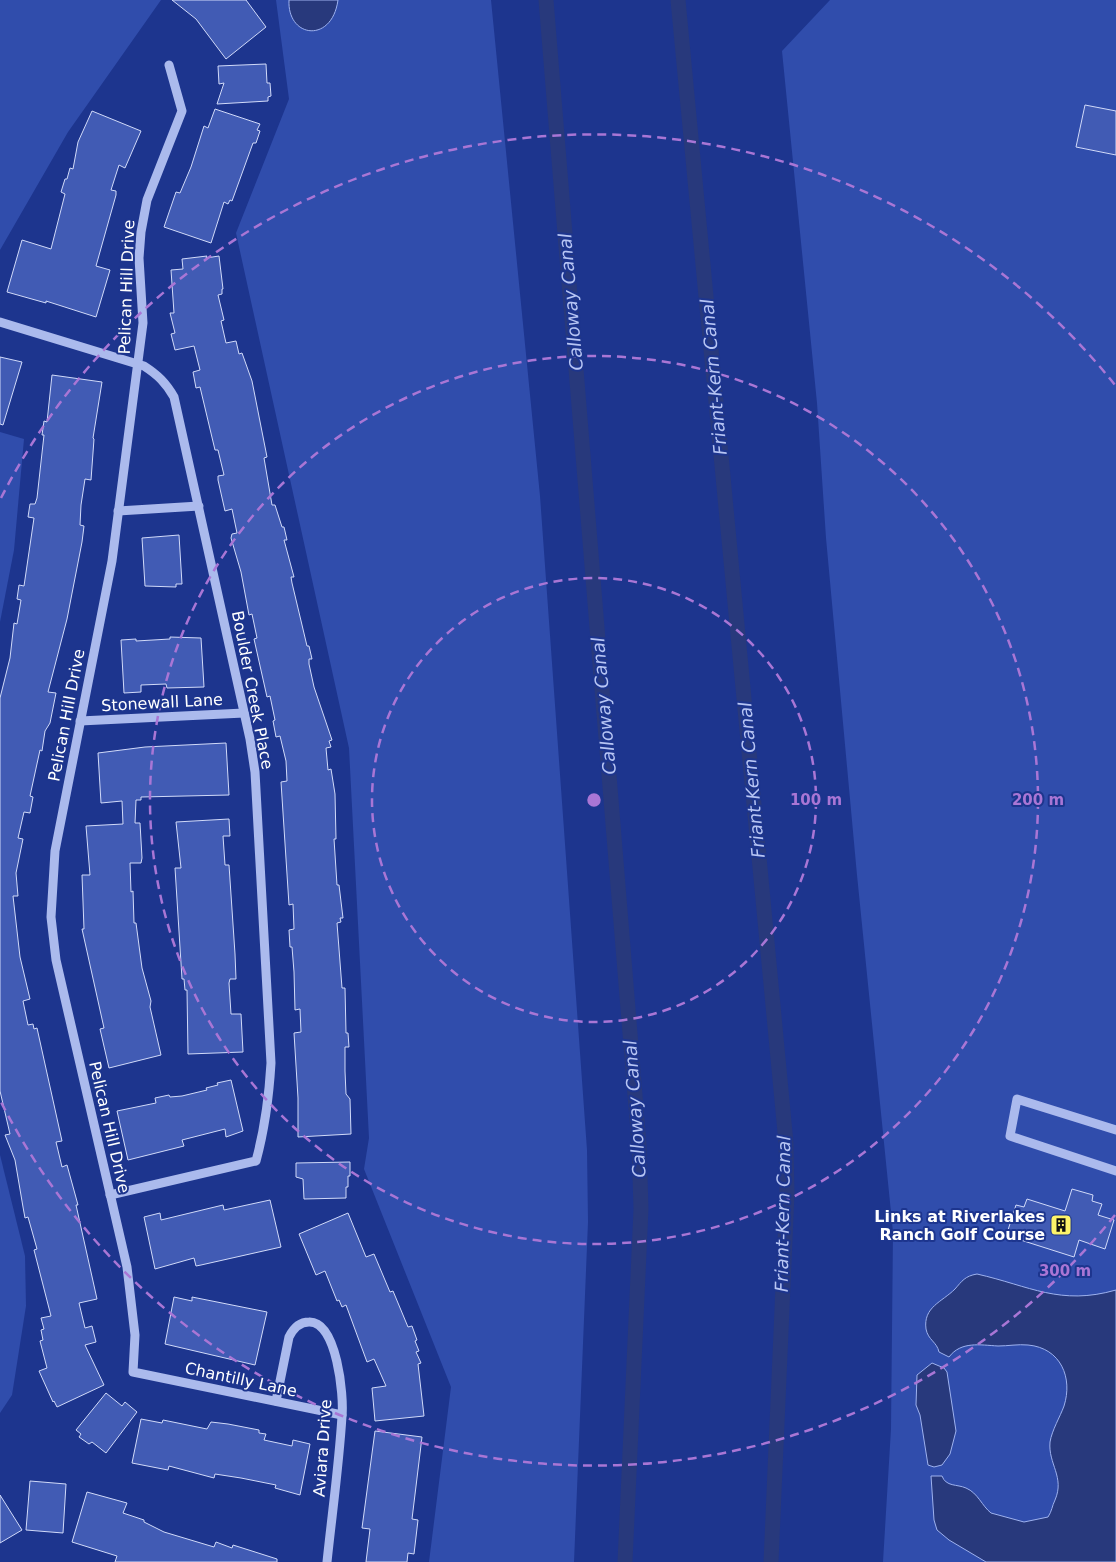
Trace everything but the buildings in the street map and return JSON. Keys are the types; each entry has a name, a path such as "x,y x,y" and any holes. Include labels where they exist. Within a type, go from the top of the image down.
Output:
{"street":[{"name":"Pelican Hill Drive","path":"133,1372 135,1335 132,1301 110,1195 56,960 51,918 54,851 112,561 143,323 140,258 141,232 146,200 182,111 169,65"},
{"name":"Boulder Creek Place","path":"0,322 138,364 157,374 174,397 244,713 255,772 270,1063 266,1121 256,1161 110,1195"},
{"path":"118,511 199,506"},
{"name":"Stonewall Lane","path":"80,721 244,713"},
{"path":"1116,1130 1017,1099 1010,1136 1116,1171"},
{"name":"Aviara Drive","path":"276,1402 289,1337 293,1329 300,1324 317,1323 325,1329 337,1362 341,1387 342,1415 327,1562"},
{"name":"Chantilly Lane","path":"133,1372 342,1415"}],"shaded area":[{"path":"0,0 161,0 68,132 0,250"},
{"path":"276,0 491,0 540,496 587,1150 588,1222 574,1562 429,1562 451,1387 364,1169 369,1138 349,748 236,233 289,99"},
{"path":"289,0 338,0 334,14 328,24 310,31 302,28 295,22 290,13"},
{"path":"830,0 1116,0 1116,1562 883,1562 891,1429 893,1232 857,875 826,538 817,403 782,51"},
{"path":"0,432 24,439 14,550 0,622"},
{"path":"0,1155 25,1256 26,1306 12,1395 0,1413"},
{"path":"977,1274 1030,1289 1061,1295 1078,1296 1116,1290 1116,1562 986,1562 949,1540 937,1530 934,1520 931,1476 942,1476 949,1484 970,1490 991,1513 1024,1522 1048,1517 1058,1492 1050,1442 1064,1406 1067,1385 1062,1366 1056,1358 1039,1347 1028,1345 971,1345 959,1348 949,1357 939,1352 927,1333 926,1321 930,1310 964,1279"},
{"path":"932,1363 944,1368 947,1372 956,1431 950,1454 942,1465 934,1467 928,1465 920,1415 916,1405 917,1375"}],"waterway":[{"name":"Calloway Canal","path":"546,0 639,1144 641,1209 625,1562"},
{"name":"Friant-Kern Canal","path":"678,0 786,1143 787,1194 771,1562"}],"place":[{"name":"Links at Riverlakes Ranch Golf Course","path":"1061,1225"}]}
